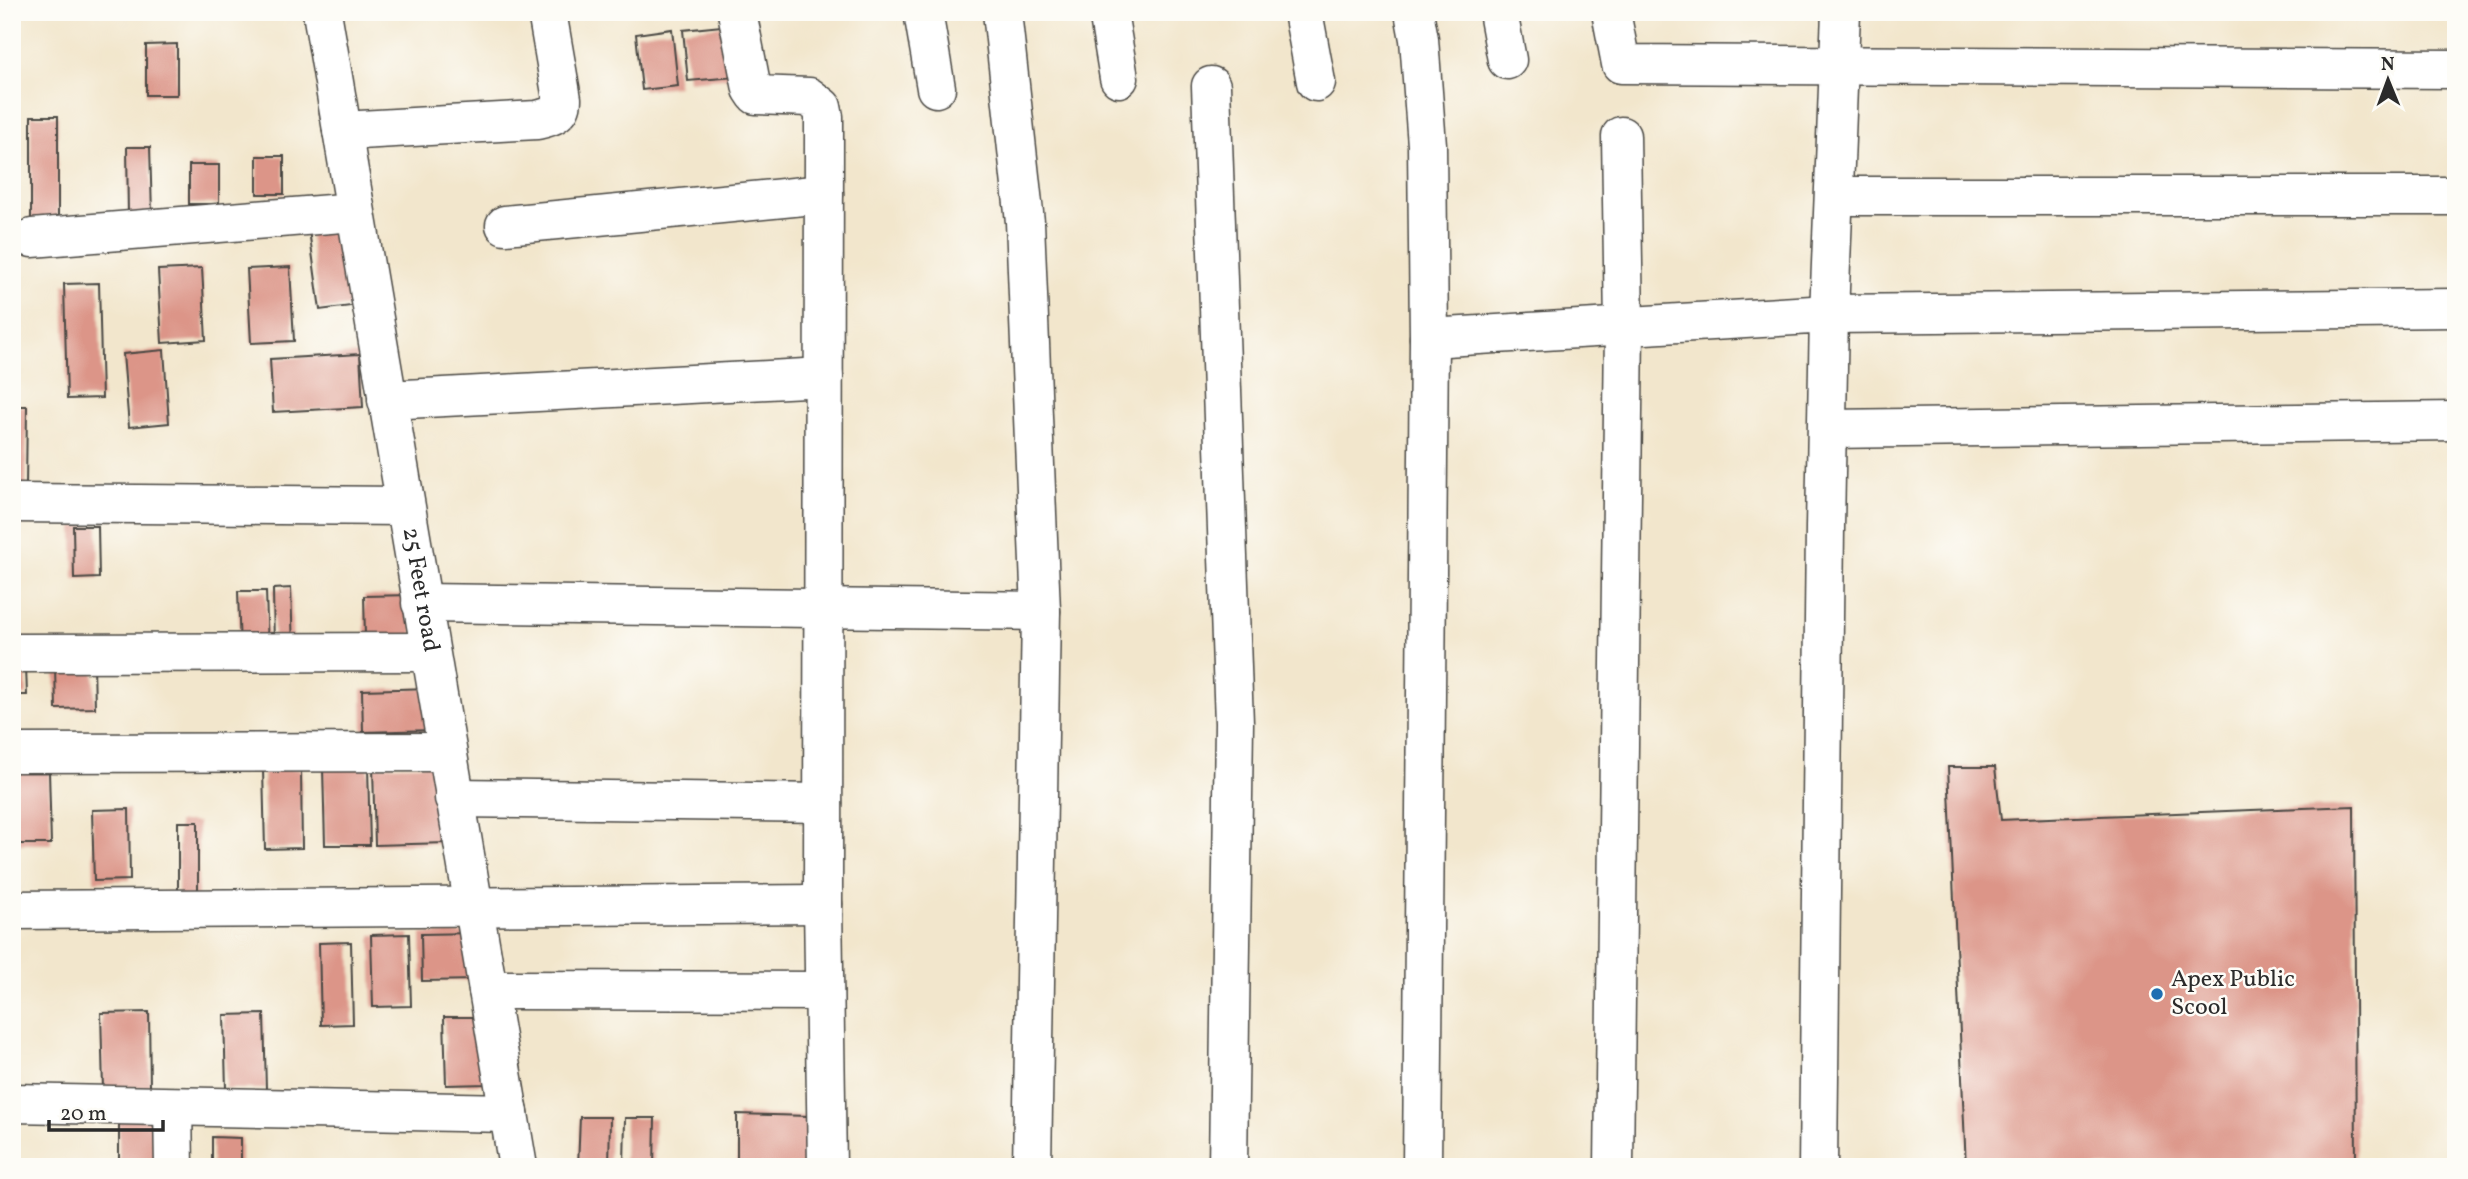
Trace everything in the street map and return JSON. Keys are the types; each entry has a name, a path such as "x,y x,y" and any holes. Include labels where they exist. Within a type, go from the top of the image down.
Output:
{"street":[{"name":"25 Feet road","path":"321,12 518,1167"},
{"path":"342,131 537,120 558,113 562,99 547,12"},
{"path":"737,12 752,89 756,94 809,97 822,107 823,904 827,1167"},
{"path":"923,12 936,88"},
{"path":"1002,12 1025,222 1041,611 1032,1167"},
{"path":"1108,12 1119,78"},
{"path":"1303,12 1316,82"},
{"path":"1414,12 1419,40 1427,145 1429,338 1422,1167"},
{"path":"1498,12 1507,60"},
{"path":"1611,12 1621,64 2456,69"},
{"path":"1818,1167 1829,314 1841,12"},
{"path":"1211,86 1234,723 1228,1167"},
{"path":"1614,1167 1624,327 1620,136"},
{"path":"505,225 824,194"},
{"path":"1835,196 2456,197"},
{"path":"32,239 355,212"},
{"path":"1429,338 1829,314 2456,308"},
{"path":"387,400 824,377"},
{"path":"1828,429 2456,421"},
{"path":"12,503 405,506"},
{"path":"421,603 1041,611"},
{"path":"12,653 430,652"},
{"path":"12,752 447,752"},
{"path":"454,798 823,803"},
{"path":"12,910 823,904"},
{"path":"488,990 824,991"},
{"path":"12,1103 509,1113"},
{"path":"173,1107 174,1167"}],"building":[{"path":"731,25 735,77 688,81 683,30"},
{"path":"672,29 678,86 642,90 636,34"},
{"path":"177,44 177,95 146,95 146,45"},
{"path":"31,116 58,116 58,226 31,226"},
{"path":"127,147 150,147 152,214 128,215"},
{"path":"257,156 284,156 284,194 257,194"},
{"path":"189,165 219,165 219,204 189,204"},
{"path":"349,225 359,305 320,310 309,230"},
{"path":"290,267 294,341 251,343 247,269"},
{"path":"202,268 206,340 162,343 158,270"},
{"path":"99,283 102,398 67,399 64,284"},
{"path":"164,350 169,423 129,427 123,354"},
{"path":"360,354 363,407 273,412 270,359"},
{"path":"12,406 27,406 26,488 12,489"},
{"path":"73,526 98,526 99,578 74,579"},
{"path":"291,588 293,649 274,649 273,589"},
{"path":"238,591 266,591 268,651 240,651"},
{"path":"413,595 413,635 365,636 364,596"},
{"path":"94,664 95,708 56,709 55,665"},
{"path":"12,666 26,666 27,695 12,695"},
{"path":"432,688 433,730 363,732 362,690"},
{"path":"445,764 447,843 375,845 373,766"},
{"path":"368,767 370,845 325,845 323,768"},
{"name":"Apex Public Scool","path":"1948,767 1995,767 2001,820 2354,806 2356,1167 1966,1167"},
{"path":"263,769 301,769 302,848 265,849"},
{"path":"12,771 49,771 51,844 12,844"},
{"path":"129,809 130,880 94,881 92,810"},
{"path":"178,822 198,822 198,897 178,896"},
{"path":"475,933 476,980 422,981 421,934"},
{"path":"409,934 411,1006 373,1007 371,935"},
{"path":"351,942 353,1024 321,1025 319,943"},
{"path":"149,1012 150,1088 103,1089 101,1013"},
{"path":"264,1014 266,1089 226,1089 224,1015"},
{"path":"444,1017 486,1017 488,1084 446,1085"},
{"path":"737,1114 809,1116 808,1167 737,1167"},
{"path":"119,1115 161,1116 162,1167 119,1167"},
{"path":"580,1117 610,1117 609,1167 578,1167"},
{"path":"625,1118 655,1118 654,1167 624,1167"},
{"path":"212,1137 241,1138 241,1167 212,1167"}],"place":[{"name":"Apex Public Scool","path":"2157,994"}]}
